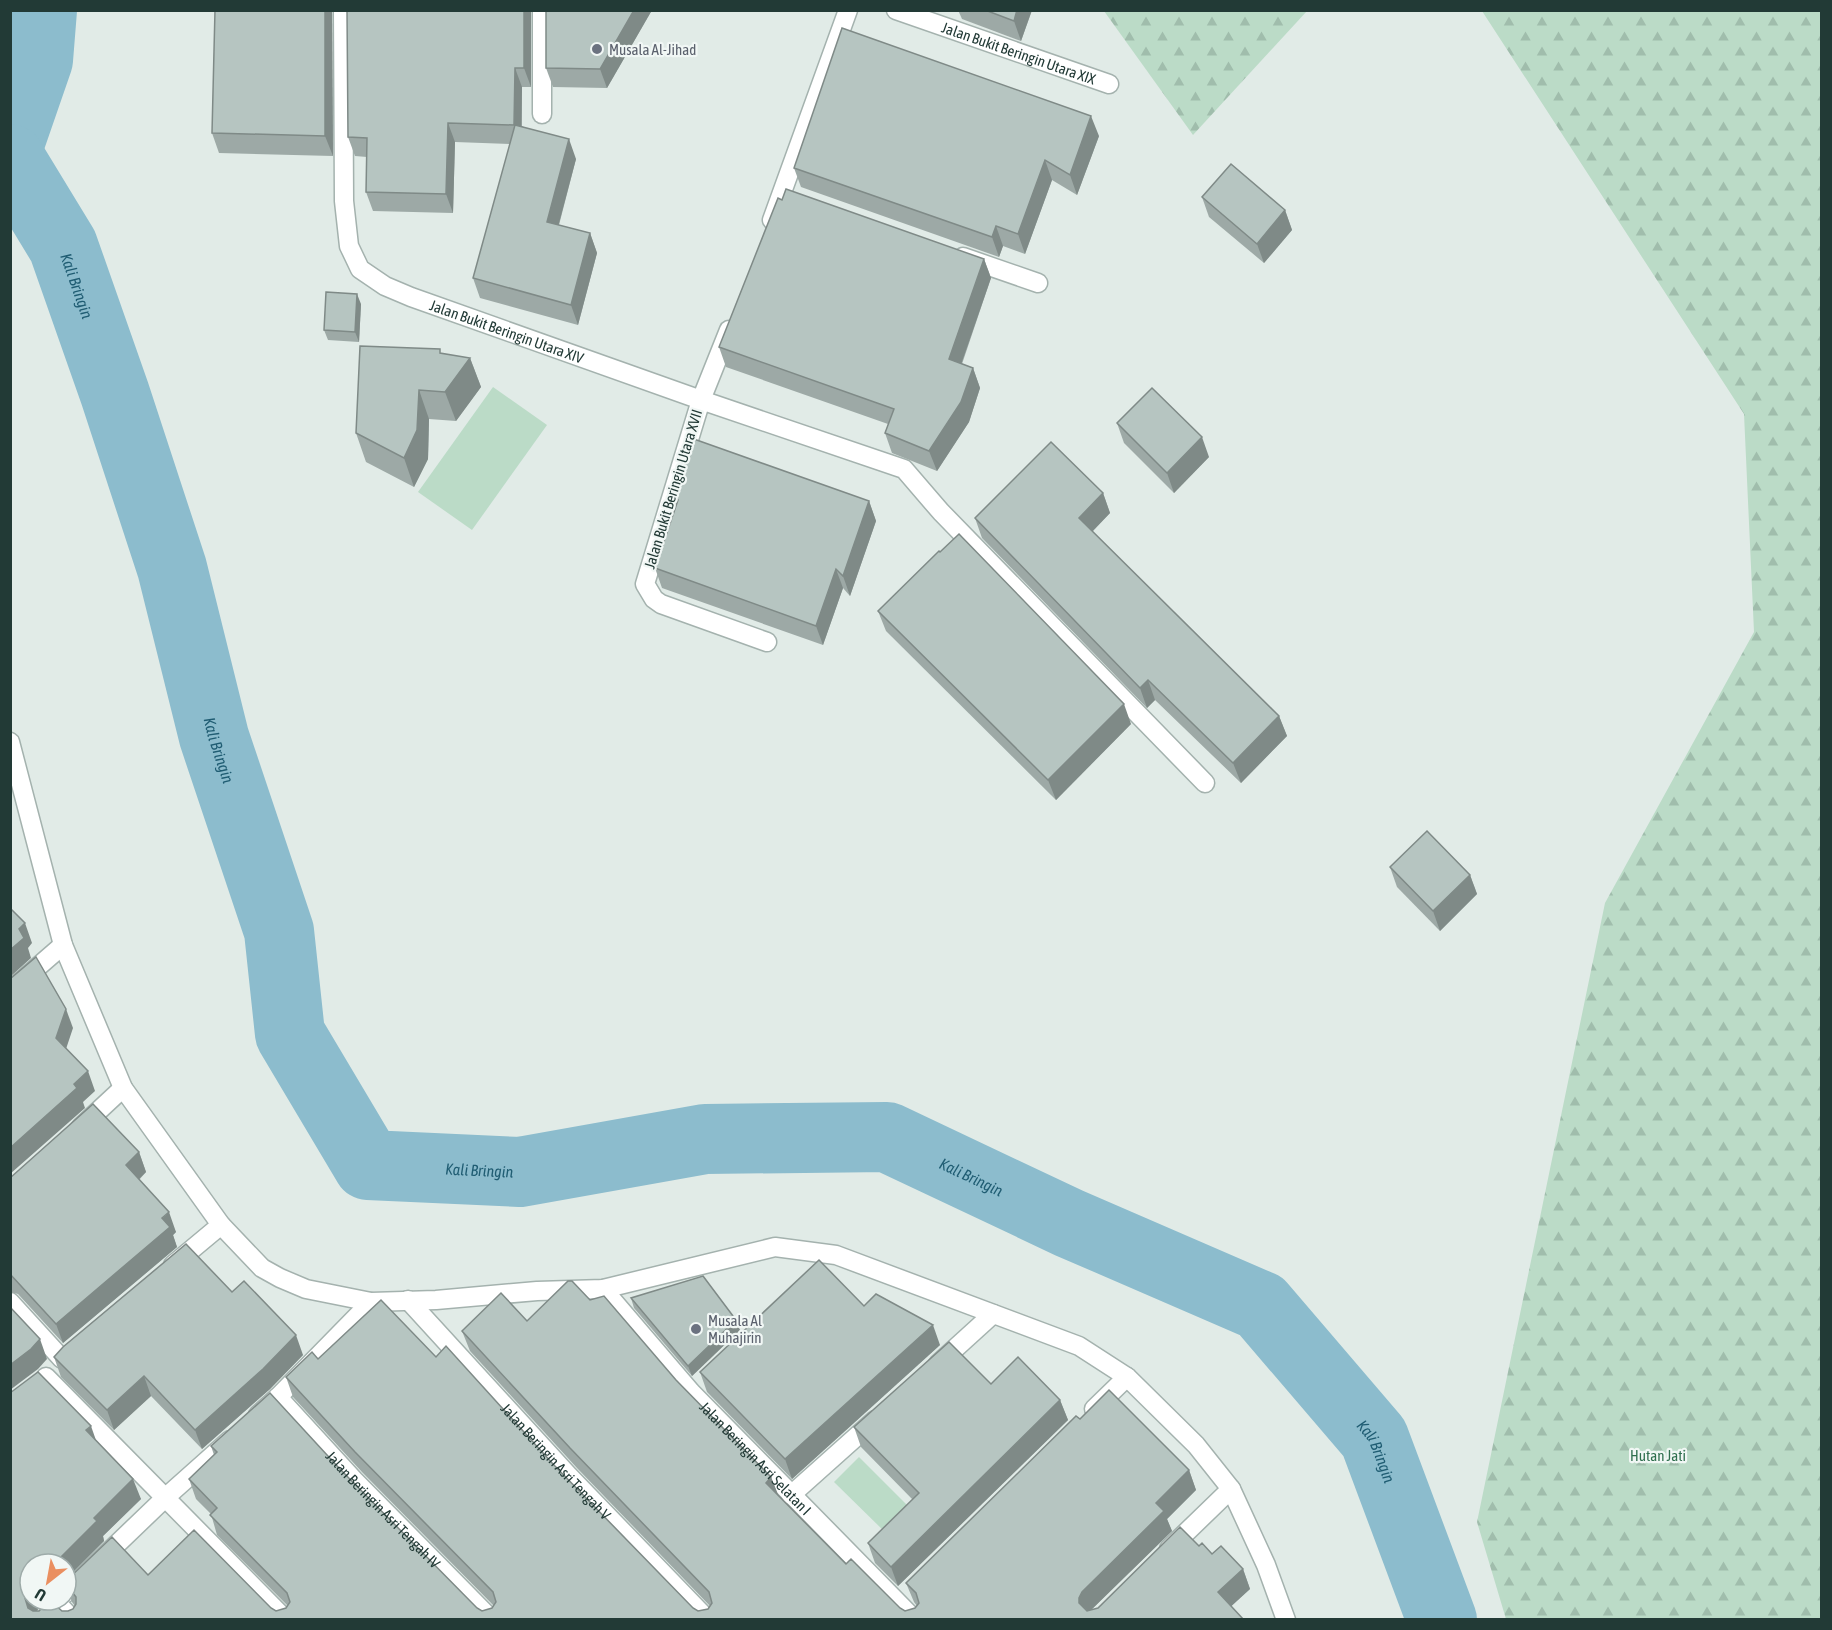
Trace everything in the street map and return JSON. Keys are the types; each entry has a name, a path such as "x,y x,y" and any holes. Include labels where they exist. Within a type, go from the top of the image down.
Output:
{"street":[{"name":"Jalan Bukit Beringin Utara XIV","path":"343,10 344,201 349,246 360,269 385,286 411,297 904,469 941,512 1204,783"},
{"path":"542,10 542,114"},
{"path":"765,237 788,195 848,10"},
{"name":"Jalan Bukit Beringin Utara XIX","path":"896,10 1109,84"},
{"path":"950,252 1038,283"},
{"path":"701,400 735,313"},
{"name":"Jalan Bukit Beringin Utara XVII","path":"701,400 645,584 654,599 661,604 767,642"},
{"path":"10,742 13,767 63,945 123,1088 221,1226 262,1268 306,1289 371,1302 603,1289 774,1247 837,1255 1079,1346 1127,1377 1197,1445 1231,1489 1266,1565 1286,1620"},
{"path":"10,991 63,945"},
{"path":"71,1136 123,1088"},
{"path":"159,1277 221,1226"},
{"path":"819,1271 837,1255"},
{"name":"Jalan Beringin Asri Selatan I","path":"603,1289 696,1388 791,1495 902,1598 915,1620"},
{"name":"Jalan Beringin Asri Tengah V","path":"408,1300 569,1476 708,1620"},
{"path":"10,1302 62,1359"},
{"path":"78,1581 166,1497 278,1397 371,1302"},
{"path":"923,1377 993,1314"},
{"path":"30,1389 46,1377 79,1344"},
{"path":"46,1377 286,1620"},
{"path":"1085,1419 1127,1377"},
{"name":"Jalan Beringin Asri Tengah IV","path":"278,1397 354,1480 492,1620"},
{"path":"791,1495 888,1408"},
{"path":"1156,1563 1231,1489"}],"green space":[{"path":"1104,11 1307,11 1193,135"},
{"name":"Hutan Jati","path":"1482,11 1821,11 1821,1619 1506,1619 1477,1522 1605,903 1754,632 1744,414"},
{"path":"493,387 547,425 472,530 418,492"},
{"path":"859,1457 912,1510 888,1535 834,1482"}],"building":[{"path":"215,10 325,10 325,136 212,133"},
{"path":"347,10 524,10 524,68 515,68 514,125 448,123 446,194 366,192 367,138 348,137"},
{"name":"Musala Al-Jihad","path":"546,10 634,10 600,69 546,68"},
{"path":"985,10 1017,10 1014,21"},
{"path":"842,28 1091,116 1070,175 1045,160 1018,234 996,226 992,237 794,168"},
{"path":"515,125 569,139 547,222 590,233 571,305 473,278"},
{"path":"1231,164 1285,210 1257,244 1202,197"},
{"path":"786,189 984,259 949,359 973,368 961,402 929,451 885,433 894,409 719,347 778,198 782,200"},
{"path":"326,292 357,294 355,332 324,330"},
{"path":"360,346 440,349 440,353 470,358 445,392 419,390 417,430 404,458 356,433"},
{"path":"1152,388 1202,437 1167,473 1117,423"},
{"path":"691,438 869,501 843,576 836,569 816,626 655,568 678,500 671,497"},
{"path":"1051,442 1103,493 1079,518 1279,716 1233,763 1148,680 1140,688 975,518"},
{"path":"959,534 1124,704 1048,780 878,611"},
{"path":"1427,831 1470,875 1433,911 1390,867"},
{"path":"10,908 25,923 19,929 24,938 10,950"},
{"path":"36,957 66,1009 56,1038 88,1071 74,1084 77,1088 10,1148 10,979"},
{"path":"93,1104 139,1152 126,1165 169,1212 162,1218 170,1227 56,1324 10,1274 10,1178"},
{"path":"186,1244 232,1292 244,1281 296,1335 263,1369 195,1430 144,1376 107,1410 54,1357"},
{"path":"819,1260 864,1306 876,1294 933,1325 785,1459 700,1372"},
{"name":"Musala Al Muhajirin","path":"703,1276 736,1320 688,1366 631,1298"},
{"path":"568,1281 572,1281 590,1300 604,1296 676,1380 771,1477 766,1483 846,1564 851,1559 905,1611 915,1608 919,1603 916,1593 906,1583 1076,1416 1080,1419 1109,1390 1189,1470 1156,1503 1164,1511 1082,1592 1079,1603 1087,1611 1098,1608 1180,1527 1199,1546 1202,1543 1212,1554 1221,1546 1243,1569 1218,1592 1244,1620 10,1620 10,1393 38,1372 91,1426 86,1430 133,1479 94,1518 97,1521 66,1552 18,1552 18,1612 78,1612 78,1570 112,1537 148,1575 194,1530 271,1608 276,1611 286,1608 290,1602 287,1593 210,1515 217,1508 189,1479 217,1452 211,1446 270,1393 339,1468 477,1608 482,1611 492,1608 496,1602 493,1592 355,1452 286,1377 312,1352 318,1359 381,1300 436,1357 446,1346 553,1464 693,1608 698,1611 708,1609 712,1603 709,1592 570,1448 462,1331 501,1293 527,1321"},
{"path":"10,1307 40,1339 10,1365"},
{"path":"949,1342 991,1384 1018,1357 1060,1400 891,1567 868,1543 919,1493 854,1427"}],"waterway":[{"name":"Kali Bringin","path":"10,141 38,60 42,10"},
{"name":"Kali Bringin","path":"10,159 63,246 115,394 172,568 214,737 279,931 290,1034 368,1165 520,1172 705,1139 887,1137 1069,1223 1261,1306 1374,1438 1442,1620"}],"place":[{"name":"Musala Al-Jihad","path":"597,49"},
{"name":"Musala Al Muhajirin","path":"696,1329"}]}
